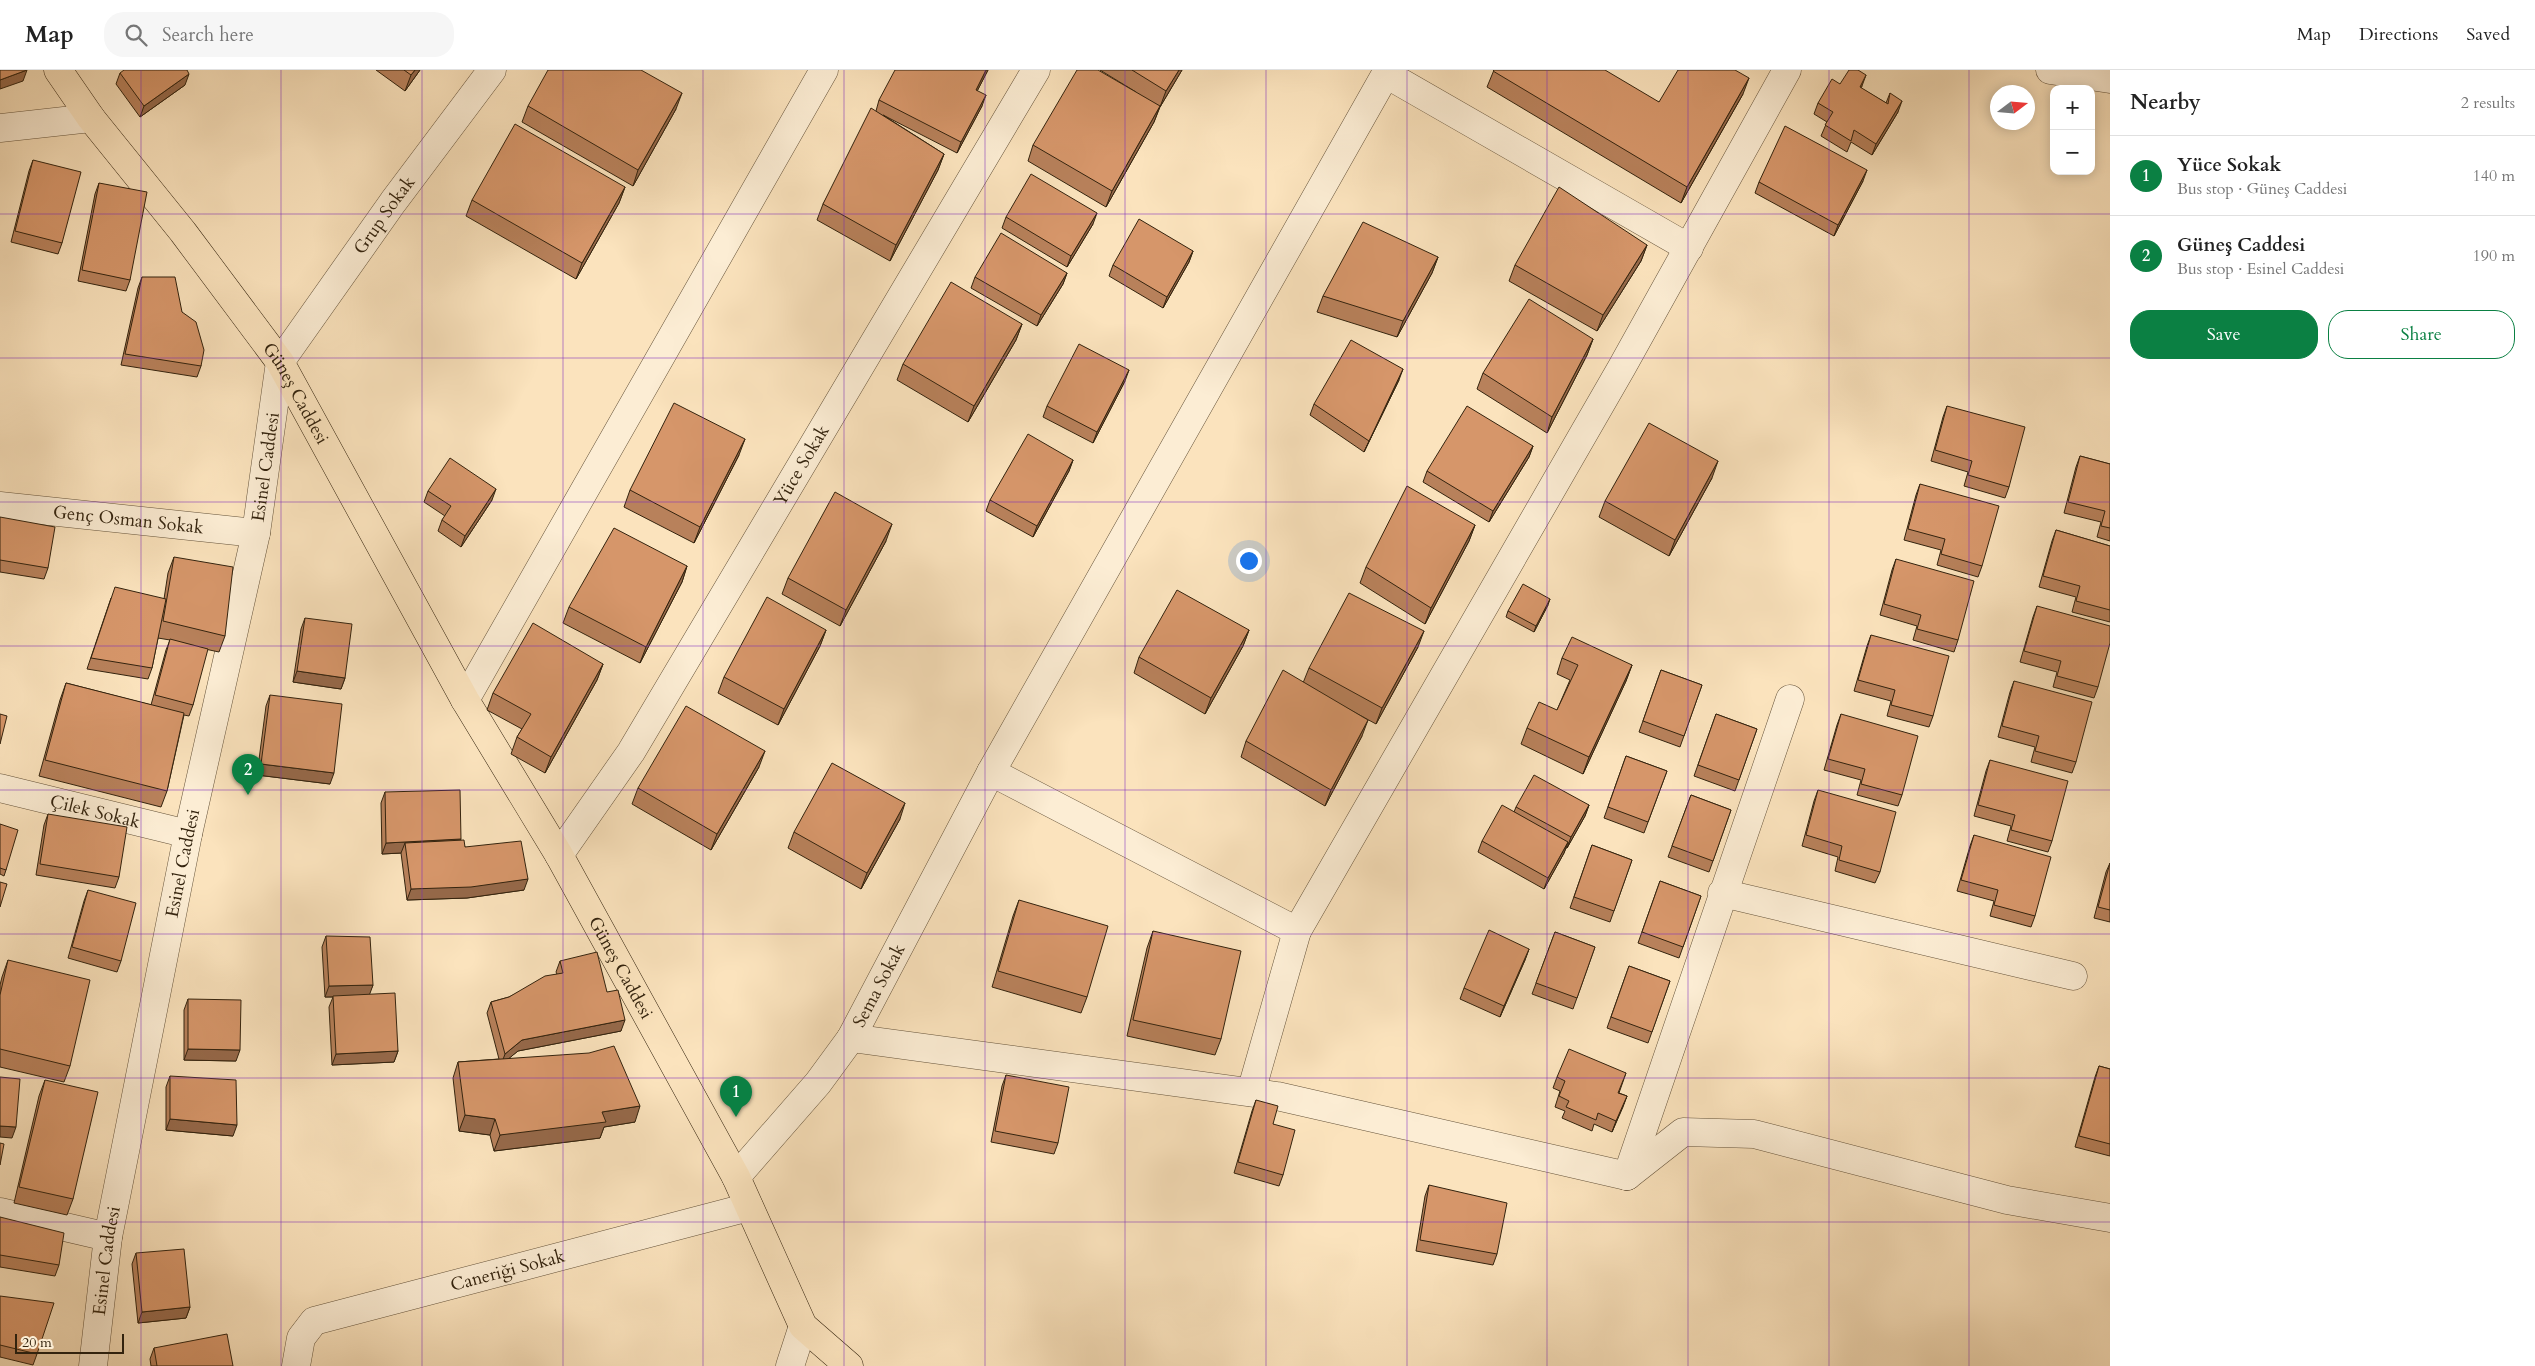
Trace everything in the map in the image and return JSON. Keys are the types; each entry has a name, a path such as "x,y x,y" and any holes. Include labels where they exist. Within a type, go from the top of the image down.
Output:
{"main road":[{"name":"Güneş Caddesi","path":"58,70 91,118 183,232 280,362 465,700 559,855 736,1177 803,1326 849,1366"}],"street":[{"name":"Grup Sokak","path":"280,362 393,202 492,70"},
{"path":"465,700 824,70"},
{"name":"Yüce Sokak","path":"559,855 631,752 1036,70"},
{"path":"1251,1092 1297,931 1618,376 1787,70"},
{"path":"2050,70 2110,78"},
{"path":"1387,72 1689,248"},
{"name":"Sema Sokak","path":"736,1177 818,1083 851,1038 991,772 1387,72"},
{"path":"0,128 91,118"},
{"name":"Esinel Caddesi","path":"93,1366 108,1237 188,834 256,533 280,362"},
{"name":"Genç Osman Sokak","path":"0,506 256,533"},
{"path":"1627,1176 1722,893 1790,699"},
{"path":"991,772 1297,931"},
{"name":"Çilek Sokak","path":"0,788 188,834"},
{"path":"1722,893 2073,976"},
{"path":"851,1038 1277,1096 1627,1176"},
{"path":"1627,1176 1683,1132 1754,1134 2007,1200 2110,1218"},
{"name":"Caneriği Sokak","path":"296,1366 302,1338 314,1321 749,1206"},
{"path":"0,1212 108,1237"},
{"path":"790,1366 803,1326"}],"building":[{"path":"0,70 27,70 0,80"},
{"path":"124,70 187,70 189,74 144,106 120,73"},
{"path":"404,70 415,70 411,75"},
{"path":"548,70 641,70 682,93 638,170 528,106"},
{"path":"895,70 986,70 976,90 986,95 961,142 879,100"},
{"path":"1077,70 1098,70 1160,106 1112,191 1033,145"},
{"path":"1132,70 1179,70 1166,91"},
{"path":"1494,70 1605,70 1659,102 1678,70 1735,70 1749,78 1687,187"},
{"path":"1849,70 1858,70 1866,75 1860,87 1888,104 1890,93 1902,101 1876,144 1854,130 1851,141 1825,125 1833,112 1818,103 1832,79 1840,84"},
{"path":"871,108 944,154 896,245 823,204"},
{"path":"515,124 625,187 582,263 472,200"},
{"path":"1785,126 1867,170 1838,225 1759,182"},
{"path":"33,160 81,172 62,243 15,231"},
{"path":"1031,174 1097,213 1071,256 1006,217"},
{"path":"99,183 147,192 130,280 82,270"},
{"path":"1559,187 1647,245 1603,315 1515,265"},
{"path":"1139,219 1193,251 1167,297 1113,265"},
{"path":"1363,222 1438,257 1403,321 1323,296"},
{"path":"1001,233 1067,273 1041,315 975,277"},
{"path":"142,277 175,277 182,312 196,322 204,350 201,366 125,354"},
{"path":"951,282 1022,324 974,406 903,364"},
{"path":"1529,299 1593,339 1552,417 1483,373"},
{"path":"1351,340 1403,369 1369,441 1314,404"},
{"path":"1079,344 1129,370 1097,432 1047,406"},
{"path":"674,403 745,439 700,527 630,490"},
{"path":"1467,406 1533,446 1493,511 1427,471"},
{"path":"1947,406 2025,427 2009,487 1968,475 1972,461 1935,450"},
{"path":"1649,423 1718,461 1675,540 1605,501"},
{"path":"1028,434 1073,460 1037,526 990,500"},
{"path":"2080,456 2110,464 2110,528 2101,526 2105,511 2068,502"},
{"path":"450,458 496,489 465,536 442,520 451,506 428,491"},
{"path":"1920,484 1999,506 1982,566 1941,554 1945,539 1908,529"},
{"path":"1407,486 1475,525 1431,608 1366,567"},
{"path":"835,492 892,524 846,610 788,578"},
{"path":"0,517 55,527 48,568 0,560"},
{"path":"614,528 687,566 646,647 569,607"},
{"path":"2056,530 2110,546 2110,610 2076,601 2080,586 2043,576"},
{"path":"174,557 233,567 225,636 163,621"},
{"path":"1896,559 1974,581 1958,640 1917,629 1921,615 1884,604"},
{"path":"1523,584 1550,599 1536,626 1508,611"},
{"path":"115,587 166,599 152,668 91,658"},
{"path":"1177,590 1249,630 1211,698 1139,657"},
{"path":"1349,593 1424,631 1382,708 1309,668"},
{"path":"767,597 826,630 784,709 724,677"},
{"path":"2037,606 2110,626 2110,643 2098,687 2057,676 2061,661 2024,651"},
{"path":"305,618 352,624 345,678 297,671"},
{"path":"533,623 603,664 551,757 517,737 531,714 493,693"},
{"path":"1871,635 1949,656 1933,716 1891,705 1895,690 1858,680"},
{"path":"1572,637 1632,665 1589,757 1527,728 1539,702 1557,710 1578,665 1562,658"},
{"path":"170,639 208,649 193,705 155,695"},
{"path":"1283,670 1368,720 1331,790 1246,741"},
{"path":"1661,670 1702,685 1684,736 1643,721"},
{"path":"2014,681 2092,702 2076,762 2035,751 2039,736 2002,726"},
{"path":"66,683 184,713 167,791 45,760"},
{"path":"270,695 342,704 334,773 261,764"},
{"path":"686,706 765,751 717,834 638,788"},
{"path":"0,714 7,716 0,744"},
{"path":"1716,714 1757,729 1739,780 1698,765"},
{"path":"1841,714 1918,736 1902,795 1861,784 1865,769 1828,759"},
{"path":"1626,756 1667,771 1648,822 1608,807"},
{"path":"1990,760 2068,781 2052,841 2011,830 2015,815 1978,805"},
{"path":"832,763 905,803 867,873 794,832"},
{"path":"1534,775 1589,805 1571,837 1516,807"},
{"path":"460,790 461,839 386,843 385,792"},
{"path":"1818,790 1896,812 1880,872 1839,860 1842,846 1806,835"},
{"path":"1691,795 1731,810 1713,861 1672,846"},
{"path":"1502,805 1568,842 1548,878 1482,841"},
{"path":"48,814 127,827 119,877 40,864"},
{"path":"0,824 18,830 6,870 0,868"},
{"path":"1974,835 2051,857 2035,916 1994,905 1998,890 1961,880"},
{"path":"464,840 465,847 521,841 528,879 471,887 411,889 405,843"},
{"path":"1592,845 1632,860 1614,911 1574,897"},
{"path":"2110,863 2110,910 2098,907"},
{"path":"1660,881 1701,896 1683,947 1642,932"},
{"path":"0,882 7,884 0,907"},
{"path":"88,890 136,903 121,961 72,947"},
{"path":"1019,900 1108,926 1087,997 998,971"},
{"path":"1489,930 1529,949 1504,1006 1464,988"},
{"path":"1153,931 1241,951 1221,1039 1133,1020"},
{"path":"1555,932 1595,947 1577,998 1536,983"},
{"path":"326,936 370,937 373,985 329,986"},
{"path":"597,952 607,992 618,990 625,1020 522,1040 505,1054 491,1002 509,997 545,976 563,973 560,961"},
{"path":"8,960 90,980 70,1066 0,1049 0,995"},
{"path":"1629,966 1670,981 1652,1032 1611,1017"},
{"path":"395,993 398,1051 336,1054 333,996"},
{"path":"188,999 241,1000 240,1050 188,1049"},
{"path":"614,1046 640,1106 602,1112 606,1122 500,1135 495,1119 465,1115 458,1062 589,1053"},
{"path":"1569,1049 1626,1073 1618,1093 1627,1096 1616,1121 1598,1113 1596,1120 1566,1107 1569,1101 1559,1096 1565,1081 1557,1077"},
{"path":"2099,1066 2110,1069 2110,1144 2079,1136"},
{"path":"1006,1075 1069,1087 1058,1143 995,1131"},
{"path":"170,1076 236,1080 237,1125 170,1119"},
{"path":"0,1077 20,1079 16,1127 0,1126"},
{"path":"45,1080 98,1092 73,1199 19,1187"},
{"path":"1256,1100 1278,1106 1273,1124 1295,1130 1283,1175 1238,1162"},
{"path":"0,1143 4,1144 0,1165"},
{"path":"1429,1185 1507,1203 1497,1254 1420,1240"},
{"path":"0,1217 64,1233 59,1265 0,1255"},
{"path":"184,1249 190,1307 142,1312 136,1253"},
{"path":"0,1296 54,1303 37,1354 0,1345"},
{"path":"227,1334 233,1366 157,1366 154,1348"}],"place":[{"name":"Güneş Caddesi","path":"248,795"},
{"name":"Yüce Sokak","path":"736,1117"}]}
